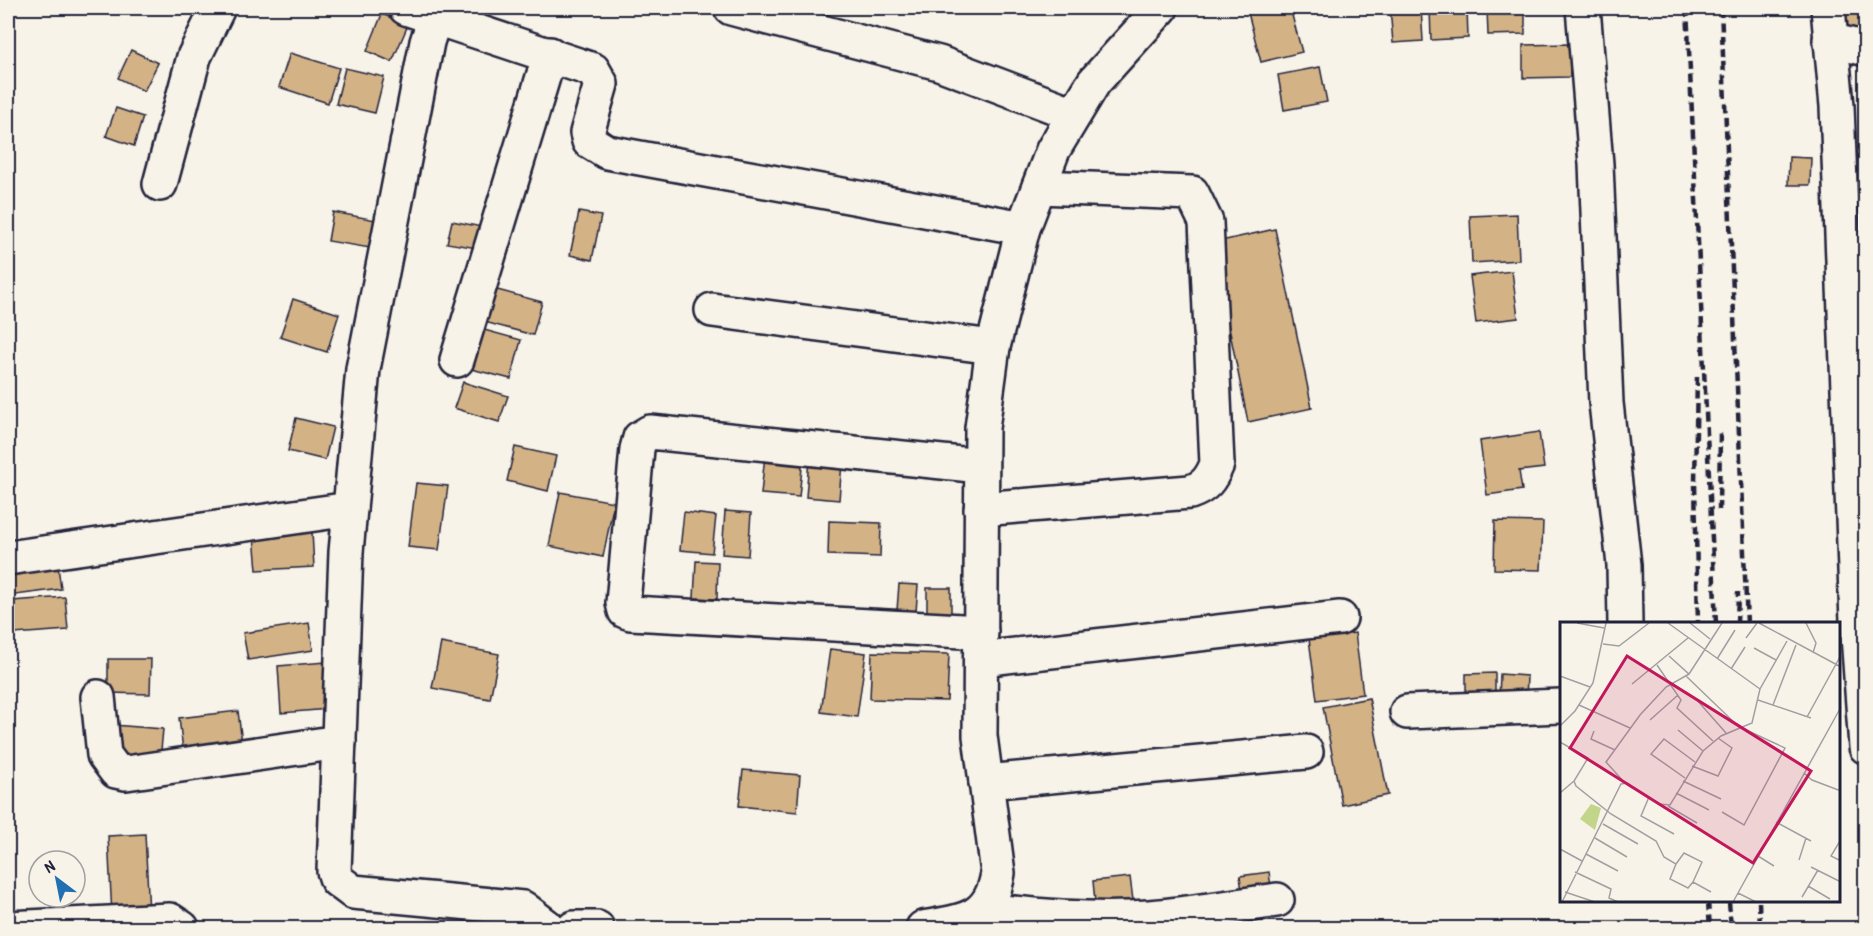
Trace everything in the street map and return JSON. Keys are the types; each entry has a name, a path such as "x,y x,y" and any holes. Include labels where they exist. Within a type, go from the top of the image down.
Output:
{"street":[{"path":"160,184 194,57 218,8"},
{"path":"731,8 939,63 1074,114"},
{"path":"923,928 961,921 983,910 995,894 998,873 980,736 982,428 993,347 1023,228 1053,150 1074,114 1094,82 1155,8"},
{"path":"1583,8 1596,164 1606,403 1624,565 1625,622"},
{"path":"1828,8 1838,118 1860,534 1866,747"},
{"path":"549,928 523,909 353,892 337,880 334,871 350,509 363,369 426,10 586,66 598,75 601,84 587,133 589,141 607,152 1023,228"},
{"path":"1830,40 1866,49"},
{"path":"457,360 550,54"},
{"path":"981,509 1190,492 1202,488 1212,477 1217,464 1206,222 1192,193 1039,187"},
{"path":"712,310 993,347"},
{"path":"981,466 650,432 640,438 637,449 623,603 625,611 981,646 1340,618"},
{"path":"8,558 350,509"},
{"path":"98,697 104,755 116,771 126,773 339,742"},
{"path":"1407,712 1560,706"},
{"path":"986,782 1306,752"},
{"path":"983,910 1052,918 1151,917 1277,900"},
{"path":"8,928 170,920 182,928"},
{"path":"574,928 597,928"}],"building":[{"path":"1290,8 1302,52 1261,62 1247,9"},
{"path":"1390,8 1421,8 1423,41 1393,43"},
{"path":"1430,8 1467,8 1468,38 1431,40"},
{"path":"1487,8 1525,8 1525,34 1488,35"},
{"path":"1841,8 1866,8 1866,41 1839,40"},
{"path":"382,14 408,25 392,62 367,51"},
{"path":"1570,44 1570,77 1523,78 1523,45"},
{"path":"131,50 158,63 144,91 118,78"},
{"path":"290,53 339,68 328,103 279,87"},
{"path":"1320,67 1327,102 1284,110 1278,75"},
{"path":"345,68 384,77 375,113 336,104"},
{"path":"116,108 143,117 134,146 106,136"},
{"path":"1789,157 1811,158 1810,185 1788,185"},
{"path":"333,212 376,220 370,248 328,241"},
{"path":"579,212 601,216 592,260 570,255"},
{"path":"1517,214 1519,260 1472,263 1470,216"},
{"path":"452,221 482,227 477,248 447,243"},
{"path":"1275,229 1312,408 1248,422 1212,243"},
{"path":"1512,271 1518,318 1476,323 1470,276"},
{"path":"490,288 542,302 533,335 481,321"},
{"path":"293,299 339,314 327,352 280,337"},
{"path":"477,328 521,340 511,379 467,368"},
{"path":"463,382 508,396 499,422 454,408"},
{"path":"296,418 333,427 325,460 288,451"},
{"path":"1539,432 1544,468 1519,471 1522,490 1487,495 1480,441"},
{"path":"515,447 556,456 548,491 507,481"},
{"path":"765,455 803,458 799,497 761,494"},
{"path":"809,459 842,462 839,500 806,497"},
{"path":"416,483 448,486 439,550 408,547"},
{"path":"560,492 614,502 603,557 549,546"},
{"path":"725,511 751,513 748,556 722,554"},
{"path":"684,512 716,516 712,553 680,550"},
{"path":"829,521 881,523 880,557 828,555"},
{"path":"1495,521 1543,522 1541,570 1494,569"},
{"path":"312,532 314,567 257,570 254,536"},
{"path":"57,559 61,589 8,596 8,565"},
{"path":"696,561 718,562 717,599 694,598"},
{"path":"899,584 918,585 915,625 896,623"},
{"path":"927,588 951,588 951,629 927,629"},
{"path":"65,597 68,630 14,634 12,601"},
{"path":"309,623 313,650 248,660 243,633"},
{"path":"1355,633 1363,694 1317,700 1309,639"},
{"path":"441,643 499,654 490,699 432,688"},
{"path":"830,649 866,653 857,717 821,712"},
{"path":"872,652 949,654 947,701 870,699"},
{"path":"108,659 151,659 150,694 108,693"},
{"path":"326,662 329,709 281,713 278,666"},
{"path":"1495,673 1495,699 1466,699 1466,674"},
{"path":"1500,674 1527,676 1526,700 1499,699"},
{"path":"1369,698 1388,795 1342,805 1323,707"},
{"path":"238,711 243,751 184,758 179,718"},
{"path":"113,725 163,729 160,761 110,757"},
{"path":"743,770 800,775 797,812 739,806"},
{"path":"145,834 149,913 112,916 108,836"},
{"path":"1269,872 1272,895 1243,899 1240,876"},
{"path":"1130,877 1134,908 1096,913 1093,881"}],"railway":[{"path":"1687,8 1716,622"},
{"path":"1721,8 1747,622"},
{"path":"1697,377 1695,483 1698,622"},
{"path":"1719,510 1720,432"},
{"path":"1737,622 1738,592"},
{"path":"1708,903 1710,928"},
{"path":"1729,903 1731,928"},
{"path":"1759,903 1760,928"}]}
